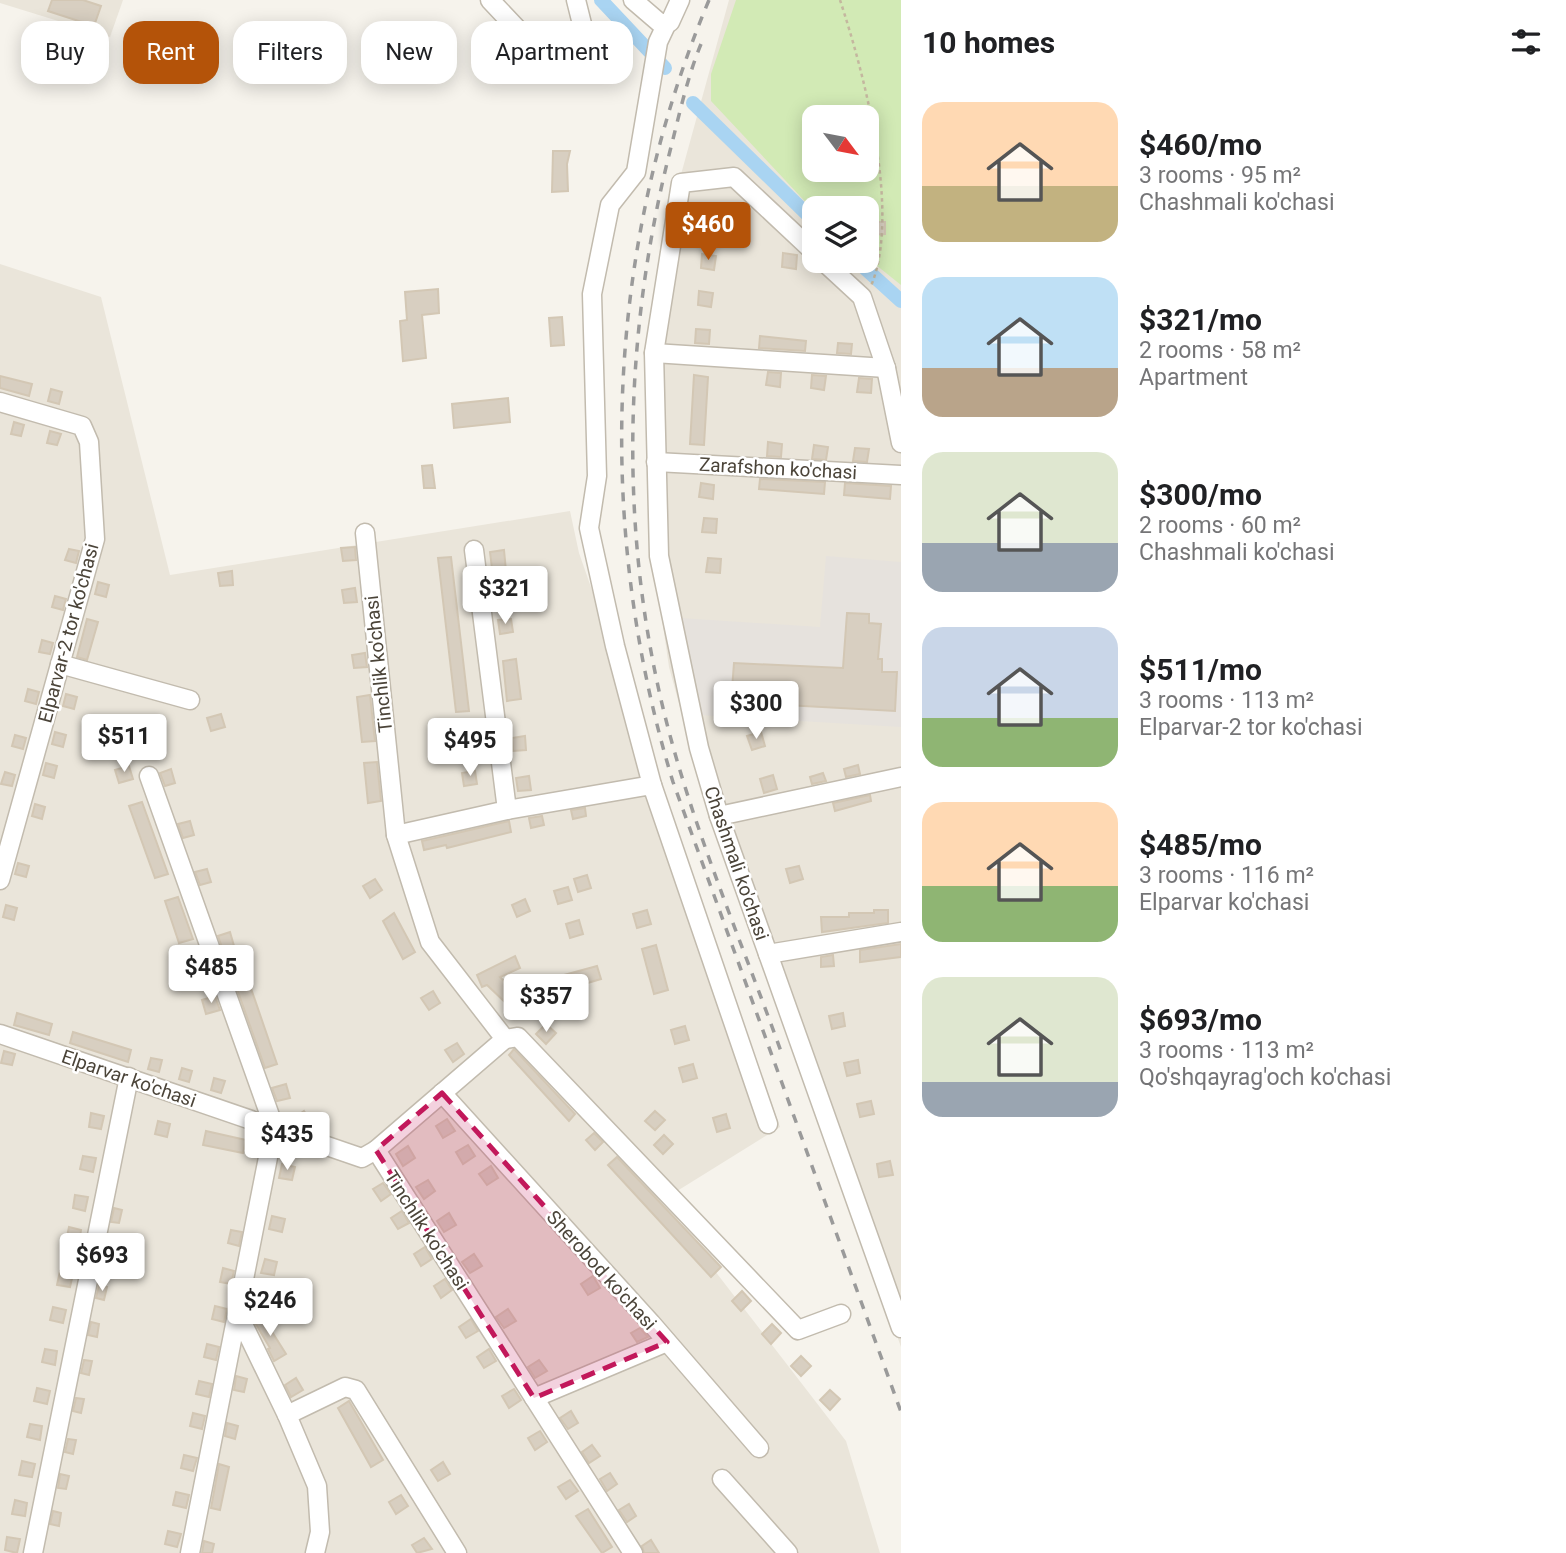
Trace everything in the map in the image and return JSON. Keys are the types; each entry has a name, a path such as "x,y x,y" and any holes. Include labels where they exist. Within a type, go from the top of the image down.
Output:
{"street":[{"path":"490,0 522,34 587,44 576,0"},
{"path":"632,0 661,24 667,23"},
{"path":"680,0 658,42 636,172 610,205 592,294 597,476 589,528 615,646 652,785 768,1124"},
{"name":"Chashmali ko'chasi","path":"802,241 734,177 681,183 654,352 659,556 696,736 719,816 901,1328"},
{"path":"836,273 862,297 886,368 901,443"},
{"path":"654,352 886,368"},
{"name":"Elparvar-2 tor ko'chasi","path":"0,402 78,423 87,433 95,539 0,880"},
{"name":"Zarafshon ko'chasi","path":"656,462 901,475"},
{"name":"Tinchlik ko'chasi","path":"365,533 396,835 430,942 505,1039 376,1150 633,1553"},
{"path":"474,550 507,810"},
{"path":"60,664 190,701"},
{"path":"149,776 274,1128 239,1316 190,1553"},
{"path":"719,816 901,776"},
{"path":"396,835 507,810 652,785"},
{"path":"768,954 901,932"},
{"name":"Elparvar ko'chasi","path":"0,1034 362,1158 376,1150"},
{"path":"505,1039 518,1037 798,1330 841,1314"},
{"path":"33,1553 129,1077"},
{"name":"Sherobod ko'chasi","path":"442,1093 759,1448"},
{"path":"239,1316 287,1415 317,1486 320,1532 315,1553"},
{"path":"534,1398 667,1342"},
{"path":"287,1415 345,1387 356,1390 457,1553"},
{"path":"722,1479 788,1553"}],"path":[{"path":"840,0 873,105"},
{"path":"866,293 880,274 886,248"}],"highlighted area":[{"path":"442,1093 667,1342 534,1398 376,1150"}],"shaded area":[{"path":"0,0 123,0 110,37 109,21 58,21 0,3"},
{"path":"729,0 901,0 901,1347 703,792 669,667 653,557 648,406 677,189"},
{"path":"0,264 101,297 170,575 570,511 579,553 780,1127 661,1201 846,1441 880,1553 0,1553"},
{"path":"826,556 901,562 901,727 699,715 680,618 820,627"}],"green space":[{"path":"736,0 901,0 901,285 879,267 879,196 802,196 802,198 711,101 711,74"}],"building":[{"path":"52,0 83,0 101,6 96,21 79,21 48,11"},
{"path":"553,151 570,151 567,164 568,191 552,192"},
{"path":"705,219 719,220 717,234 703,233"},
{"path":"879,222 885,222 885,234 879,234"},
{"path":"783,253 797,255 796,269 782,267"},
{"path":"702,254 716,256 714,270 701,268"},
{"path":"438,289 439,313 422,315 426,358 403,361 400,321 407,320 405,292"},
{"path":"699,291 713,293 711,307 698,305"},
{"path":"562,317 564,345 551,346 549,318"},
{"path":"696,329 710,330 709,344 695,343"},
{"path":"760,336 806,341 805,351 759,348"},
{"path":"838,343 852,344 851,354 837,353"},
{"path":"768,372 781,373 780,387 766,385"},
{"path":"694,375 708,377 704,445 690,444"},
{"path":"812,375 826,376 824,390 811,388"},
{"path":"0,376 32,384 29,396 0,388"},
{"path":"859,378 872,379 871,393 857,392"},
{"path":"51,389 62,392 59,404 48,401"},
{"path":"508,398 510,422 454,428 452,404"},
{"path":"14,422 24,425 21,436 11,434"},
{"path":"50,431 61,434 57,445 47,443"},
{"path":"768,442 782,444 781,457 767,456"},
{"path":"814,445 828,447 826,460 812,459"},
{"path":"855,448 869,449 867,462 853,461"},
{"path":"432,465 435,488 424,488 422,466"},
{"path":"760,479 825,482 824,494 759,489"},
{"path":"701,483 714,485 713,499 699,497"},
{"path":"845,483 891,486 890,499 844,495"},
{"path":"704,518 717,519 716,533 702,532"},
{"path":"355,547 356,560 343,561 341,548"},
{"path":"69,549 79,551 76,563 65,560"},
{"path":"504,550 508,592 495,593 490,552"},
{"path":"451,557 469,711 456,712 438,558"},
{"path":"708,558 721,559 720,573 706,572"},
{"path":"232,571 233,585 220,586 218,573"},
{"path":"98,582 109,585 106,597 95,594"},
{"path":"355,588 357,602 344,603 342,590"},
{"path":"55,596 66,599 63,610 52,607"},
{"path":"847,613 869,614 869,623 881,624 878,659 882,659 882,672 897,672 895,711 731,702 734,663 843,668"},
{"path":"87,619 98,622 87,660 77,657"},
{"path":"511,619 513,632 500,634 498,620"},
{"path":"42,640 53,643 50,654 39,652"},
{"path":"365,653 367,667 354,668 352,655"},
{"path":"516,659 521,699 507,701 503,661"},
{"path":"28,689 39,692 36,704 25,701"},
{"path":"66,694 77,697 74,709 63,706"},
{"path":"370,695 375,741 362,742 357,697"},
{"path":"221,714 225,727 211,731 207,718"},
{"path":"157,729 161,742 148,746 144,732"},
{"path":"55,732 66,735 63,747 52,744"},
{"path":"761,732 765,746 752,750 747,736"},
{"path":"471,733 473,746 460,748 458,734"},
{"path":"15,735 26,738 23,749 12,746"},
{"path":"525,736 526,750 513,751 512,738"},
{"path":"377,762 381,801 368,803 364,763"},
{"path":"46,763 57,766 54,778 43,775"},
{"path":"858,765 860,774 846,777 844,769"},
{"path":"129,766 133,779 119,783 115,770"},
{"path":"171,769 175,783 165,786 160,773"},
{"path":"475,771 477,784 464,786 462,773"},
{"path":"5,772 15,775 12,786 1,784"},
{"path":"823,773 826,781 812,784 810,777"},
{"path":"773,775 777,789 764,793 760,779"},
{"path":"529,776 531,790 518,791 516,778"},
{"path":"870,795 871,801 835,811 833,803"},
{"path":"142,802 168,874 155,878 129,806"},
{"path":"35,804 45,807 42,819 32,816"},
{"path":"585,808 586,816 573,819 571,810"},
{"path":"542,816 544,825 531,828 529,818"},
{"path":"190,821 194,835 183,838 178,824"},
{"path":"509,821 511,832 447,848 446,845 424,850 422,841"},
{"path":"18,863 29,866 26,877 15,874"},
{"path":"799,866 803,879 790,883 786,869"},
{"path":"207,869 211,882 200,885 195,872"},
{"path":"587,875 591,888 578,892 574,879"},
{"path":"375,879 382,890 370,898 363,886"},
{"path":"568,887 572,900 558,904 554,891"},
{"path":"178,897 193,939 179,943 165,901"},
{"path":"525,899 530,911 517,917 512,905"},
{"path":"6,905 17,908 14,920 3,917"},
{"path":"647,910 651,924 637,928 633,914"},
{"path":"874,910 888,910 888,923 822,932 821,917 849,917 849,913 874,913"},
{"path":"394,913 415,952 403,959 383,921"},
{"path":"579,920 583,934 570,938 566,924"},
{"path":"230,932 234,946 223,950 218,936"},
{"path":"901,944 901,957 860,962 860,950"},
{"path":"656,945 668,990 654,994 642,949"},
{"path":"833,955 834,966 821,967 821,957"},
{"path":"515,956 520,968 500,977 517,994 507,1004 487,985 482,987 477,975"},
{"path":"203,961 207,975 193,979 189,966"},
{"path":"597,966 601,979 557,992 553,978"},
{"path":"245,971 277,1064 265,1068 232,975"},
{"path":"433,991 440,1003 429,1010 421,998"},
{"path":"215,996 220,1010 206,1014 202,1000"},
{"path":"17,1013 52,1024 49,1035 14,1025"},
{"path":"843,1013 845,1026 832,1029 829,1016"},
{"path":"546,1024 556,1033 546,1044 536,1034"},
{"path":"685,1026 689,1040 675,1044 671,1030"},
{"path":"73,1032 131,1050 128,1062 70,1043"},
{"path":"457,1043 464,1054 453,1062 445,1050"},
{"path":"514,1049 575,1114 569,1121 509,1055"},
{"path":"4,1051 15,1054 12,1065 1,1063"},
{"path":"151,1058 162,1060 159,1072 148,1069"},
{"path":"858,1060 860,1073 847,1076 844,1063"},
{"path":"693,1064 697,1078 683,1082 679,1068"},
{"path":"182,1068 192,1071 189,1082 179,1079"},
{"path":"214,1078 225,1081 221,1093 211,1090"},
{"path":"286,1084 290,1098 277,1101 272,1088"},
{"path":"871,1101 874,1114 860,1117 857,1104"},
{"path":"304,1111 312,1123 306,1127 293,1119"},
{"path":"655,1111 665,1120 655,1130 645,1121"},
{"path":"91,1113 104,1116 101,1129 89,1127"},
{"path":"726,1114 730,1128 717,1132 713,1118"},
{"path":"447,1119 455,1131 443,1138 436,1126"},
{"path":"158,1121 170,1124 167,1137 155,1134"},
{"path":"206,1131 246,1140 243,1153 203,1145"},
{"path":"594,1133 603,1142 595,1150 586,1140"},
{"path":"664,1135 673,1144 663,1154 654,1145"},
{"path":"468,1145 475,1156 463,1164 456,1152"},
{"path":"408,1146 415,1158 403,1166 396,1154"},
{"path":"83,1156 96,1158 93,1172 80,1169"},
{"path":"617,1157 721,1267 711,1277 608,1165"},
{"path":"890,1161 893,1175 879,1177 877,1164"},
{"path":"282,1164 295,1167 292,1180 279,1178"},
{"path":"491,1166 498,1178 487,1185 479,1174"},
{"path":"428,1180 435,1191 424,1199 416,1187"},
{"path":"383,1183 391,1194 381,1201 373,1189"},
{"path":"75,1195 88,1197 85,1211 73,1208"},
{"path":"114,1208 122,1210 119,1223 111,1222"},
{"path":"402,1211 409,1223 398,1229 391,1218"},
{"path":"449,1213 456,1225 444,1232 437,1221"},
{"path":"272,1216 285,1219 282,1232 269,1229"},
{"path":"69,1227 81,1230 79,1243 66,1241"},
{"path":"231,1230 242,1232 239,1246 228,1243"},
{"path":"107,1246 115,1248 112,1261 104,1259"},
{"path":"425,1247 432,1259 421,1266 414,1254"},
{"path":"474,1254 482,1266 470,1273 462,1262"},
{"path":"265,1259 277,1262 274,1275 261,1273"},
{"path":"223,1268 234,1271 231,1284 220,1282"},
{"path":"60,1271 73,1274 70,1287 57,1285"},
{"path":"593,1276 600,1288 588,1295 581,1284"},
{"path":"445,1279 452,1290 441,1298 434,1286"},
{"path":"99,1285 107,1287 104,1300 96,1298"},
{"path":"742,1291 751,1301 741,1311 732,1301"},
{"path":"215,1306 227,1309 224,1322 212,1319"},
{"path":"53,1307 66,1310 63,1323 50,1320"},
{"path":"508,1309 516,1321 504,1328 496,1317"},
{"path":"265,1314 272,1325 269,1327 286,1354 274,1361 268,1349 270,1348 254,1321"},
{"path":"471,1319 478,1331 466,1338 459,1327"},
{"path":"91,1322 99,1324 97,1337 88,1335"},
{"path":"772,1324 781,1333 771,1344 762,1334"},
{"path":"640,1328 648,1337 637,1342 631,1333"},
{"path":"207,1344 219,1347 216,1360 204,1357"},
{"path":"45,1349 57,1351 55,1365 42,1362"},
{"path":"489,1349 496,1361 484,1368 477,1357"},
{"path":"801,1356 811,1366 801,1376 791,1366"},
{"path":"84,1360 92,1361 89,1375 81,1373"},
{"path":"539,1360 547,1371 535,1378 528,1367"},
{"path":"236,1376 247,1379 244,1392 234,1390"},
{"path":"296,1378 303,1390 291,1397 285,1385"},
{"path":"199,1381 212,1384 209,1397 196,1394"},
{"path":"37,1388 50,1391 47,1404 34,1401"},
{"path":"514,1389 521,1400 509,1408 502,1396"},
{"path":"830,1390 840,1399 830,1410 820,1400"},
{"path":"76,1398 84,1399 81,1413 73,1411"},
{"path":"349,1401 383,1460 371,1467 338,1408"},
{"path":"571,1411 578,1423 568,1429 560,1418"},
{"path":"193,1413 205,1416 202,1429 190,1426"},
{"path":"227,1423 238,1426 235,1439 225,1436"},
{"path":"30,1424 42,1426 40,1440 27,1437"},
{"path":"540,1431 547,1442 535,1450 528,1438"},
{"path":"68,1439 76,1440 73,1454 65,1452"},
{"path":"592,1445 600,1456 589,1463 582,1452"},
{"path":"184,1455 197,1458 193,1471 181,1468"},
{"path":"22,1461 35,1464 32,1477 19,1475"},
{"path":"443,1462 450,1474 438,1481 431,1470"},
{"path":"219,1464 229,1467 220,1510 211,1508"},
{"path":"610,1473 617,1484 607,1491 600,1479"},
{"path":"60,1474 69,1476 66,1489 58,1488"},
{"path":"570,1480 578,1491 566,1499 558,1487"},
{"path":"176,1492 189,1495 186,1508 173,1505"},
{"path":"401,1495 408,1506 396,1514 389,1502"},
{"path":"15,1500 27,1503 25,1516 12,1514"},
{"path":"629,1504 636,1516 627,1522 619,1510"},
{"path":"588,1509 612,1547 602,1553 576,1516"},
{"path":"53,1511 61,1513 59,1526 50,1524"},
{"path":"168,1531 181,1534 177,1547 165,1544"},
{"path":"7,1537 20,1539 17,1553 5,1550"},
{"path":"424,1538 432,1549 417,1553 412,1545"},
{"path":"651,1540 659,1553 644,1553 642,1546"},
{"path":"204,1541 214,1544 212,1553 202,1553"}],"waterway":[{"path":"601,0 665,68"},
{"path":"693,103 802,209"},
{"path":"870,273 901,301"}],"railway":[{"path":"709,0 674,94 649,191 631,289 623,388 623,488 631,587 648,685 673,782 901,1412"},
{"path":"701,44 687,84 670,151 643,290 633,431 639,573 649,643 664,712 689,799 783,1057"}]}
